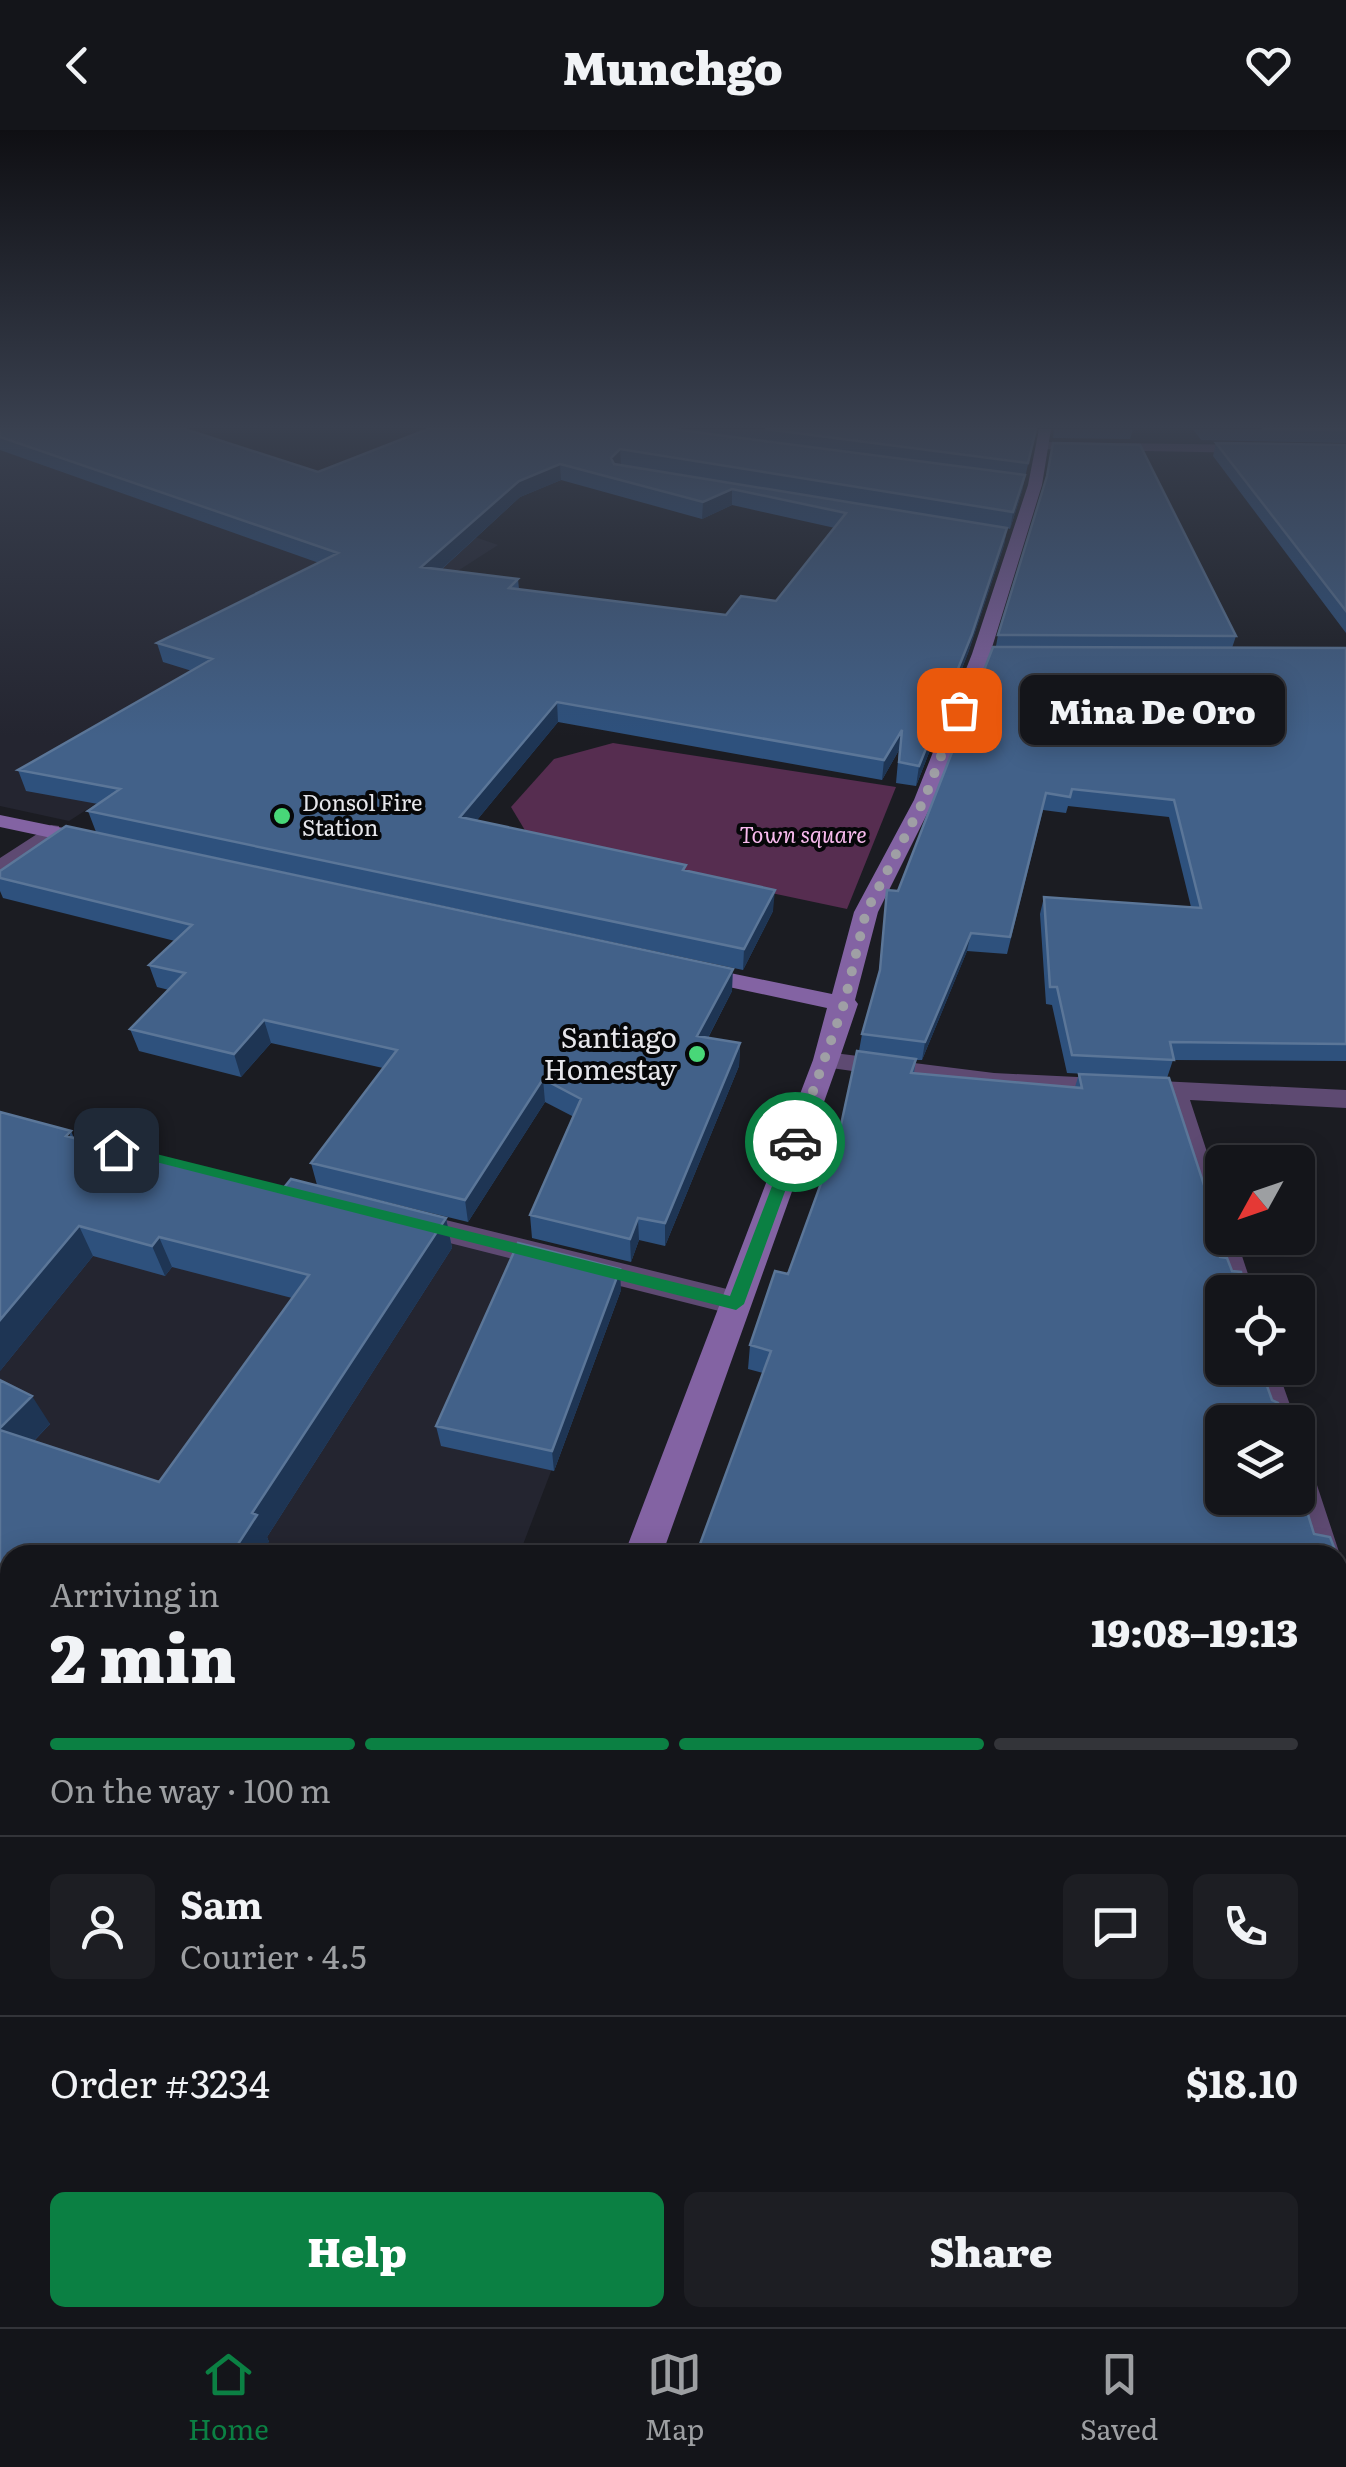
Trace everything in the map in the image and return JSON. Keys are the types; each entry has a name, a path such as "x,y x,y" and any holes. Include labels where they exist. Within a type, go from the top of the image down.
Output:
{"main road":[{"path":"647,1545 826,1060 866,912 924,800 991,654 1021,532"},
{"path":"0,821 123,848"},
{"path":"671,967 844,1004"}],"street":[{"path":"999,536 1018,540"},
{"path":"0,868 51,831"},
{"path":"826,1060 994,1082 1346,1098"},
{"path":"1173,1089 1233,1275"},
{"path":"387,1217 736,1304"},
{"path":"1308,1515 1318,1545"}],"shaded area":[{"path":"0,532 459,532 498,545 69,821 0,806"},
{"path":"0,1137 625,1278 523,1545 0,1545"}],"green space":[{"name":"Town square","path":"613,743 896,787 847,909 532,842 511,807 554,759"}],"building":[{"path":"275,532 461,532 421,567 518,579 509,588 726,615 741,596 776,601 831,532 1006,532 972,634 919,766 899,762 902,730 884,760 557,702 460,817 686,865 683,870 775,890 744,949 88,811 120,789 18,770 212,659 157,643 338,553"},
{"path":"1030,532 1183,532 1236,636 998,635"},
{"path":"1285,532 1346,532 1346,611"},
{"path":"993,647 1346,648 1346,1044 1170,1042 1174,1060 1072,1055 1057,987 1050,987 1044,897 1201,908 1174,800 1072,789 1070,797 1046,793 1010,937 971,933 925,1042 862,1034 880,970 887,890 898,891"},
{"path":"66,826 733,969 697,1036 740,1043 665,1223 638,1218 630,1239 530,1215 581,1099 543,1079 465,1200 311,1163 397,1050 264,1020 234,1054 130,1029 185,973 149,965 192,925 0,878 0,871"},
{"path":"857,1051 916,1059 911,1073 1082,1088 1079,1074 1169,1078 1205,1188 1205,1255 1227,1258 1232,1271 1242,1275 1205,1275 1205,1385 1267,1385 1272,1400 1279,1405 1205,1405 1205,1515 1308,1515 1314,1534 1330,1537 1333,1545 700,1545 771,1351 750,1345 775,1271 788,1274 839,1134"},
{"path":"0,1112 71,1131 66,1136 282,1190 291,1179 446,1218 252,1513 257,1515 238,1545 0,1545 0,1430 159,1482 309,1275 159,1237 152,1246 79,1226 0,1320"},
{"path":"518,1243 620,1269 552,1451 436,1426"},
{"path":"0,1380 32,1396 0,1428"}],"way so far":[{"path":"795,1142 844,1004 866,912 924,800 959,710"}],"place":[{"name":"Mina De Oro","path":"959,710"},
{"name":"Donsol Fire Station","path":"282,816"},
{"name":"Santiago Homestay","path":"697,1054"}],"route":[{"path":"116,1150 736,1304 795,1142"}]}
